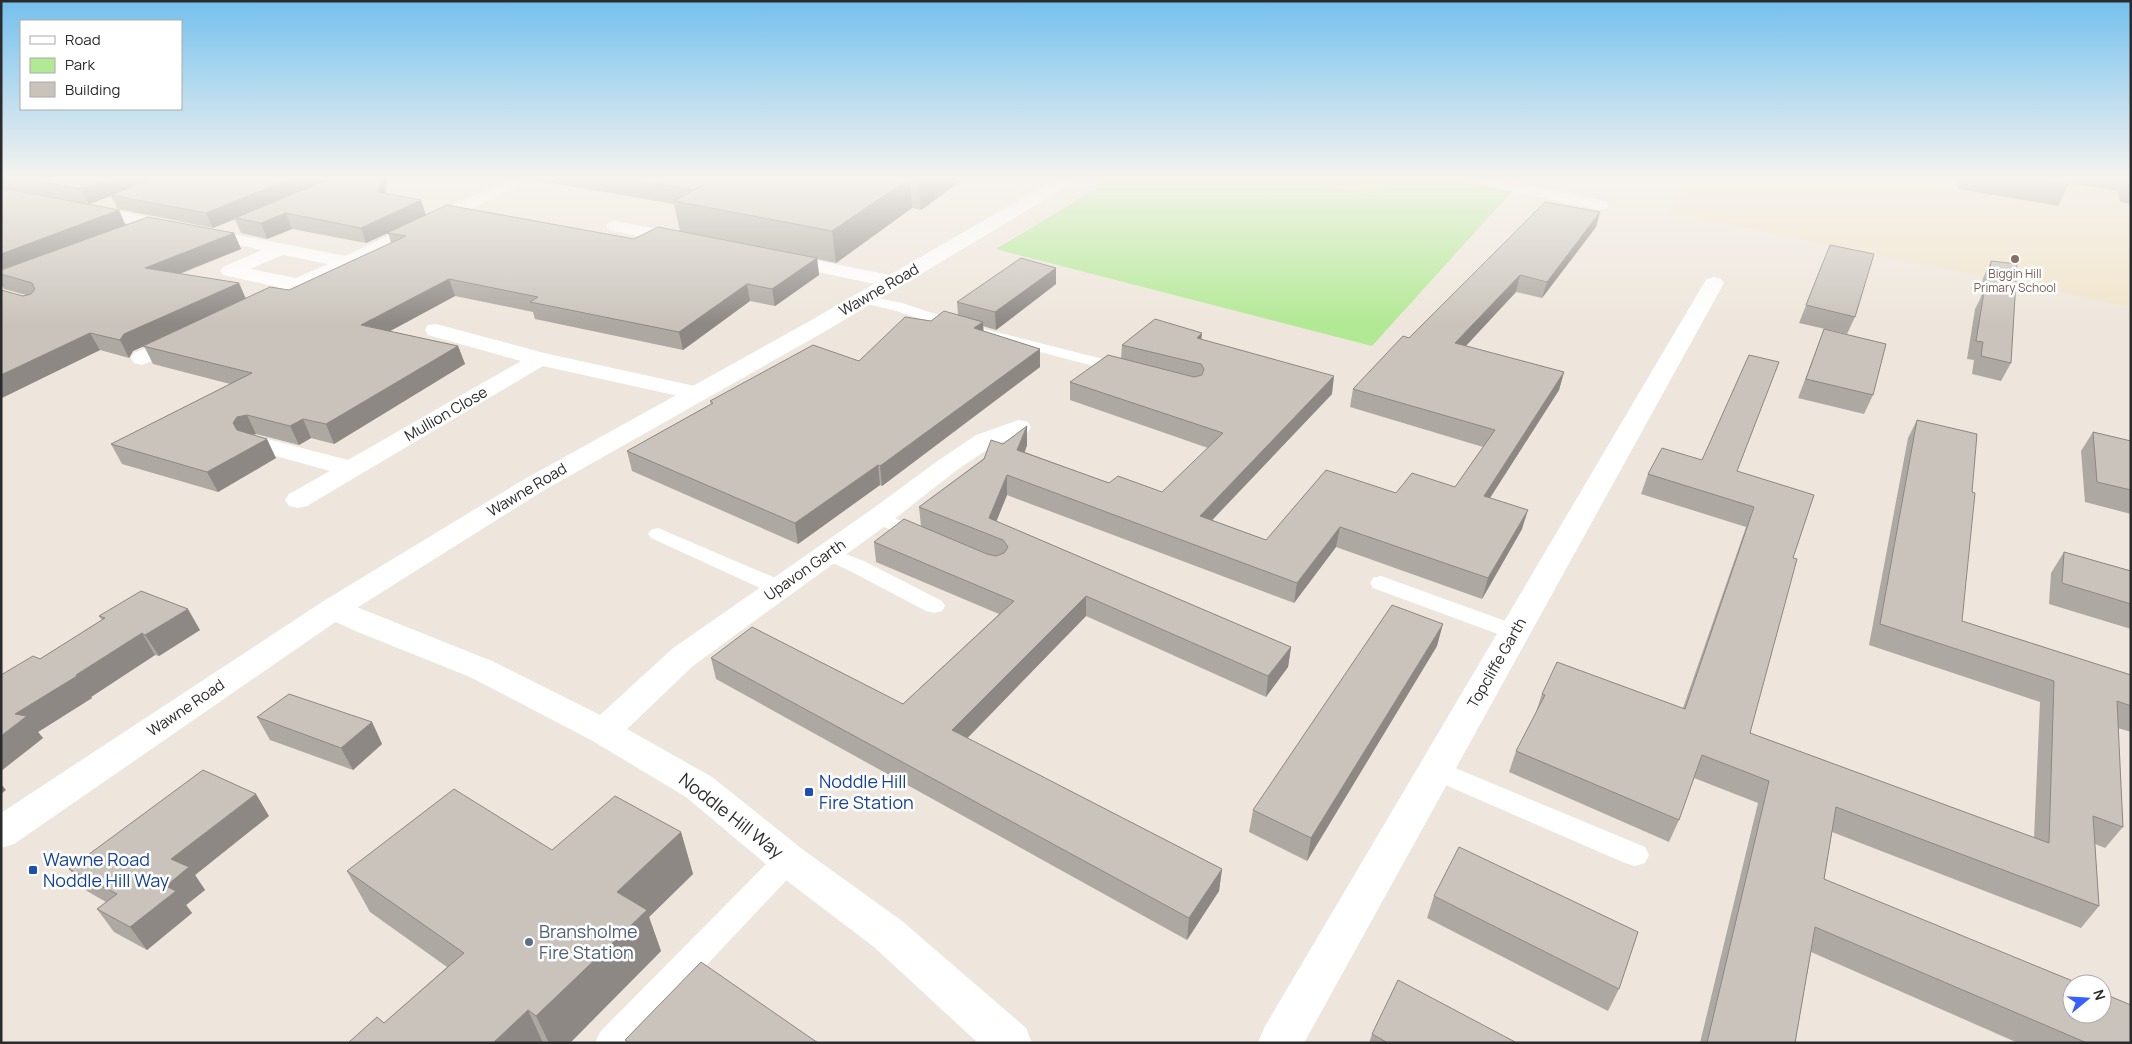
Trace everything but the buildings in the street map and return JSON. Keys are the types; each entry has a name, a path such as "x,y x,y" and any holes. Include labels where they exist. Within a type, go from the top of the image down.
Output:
{"street":[{"path":"123,235 148,226"},
{"path":"162,226 348,262"},
{"path":"215,236 240,226"},
{"path":"238,314 425,226"},
{"path":"615,226 701,243"},
{"name":"Wawne Road","path":"1,833 333,608 532,486 990,226"},
{"path":"280,249 230,271 299,285"},
{"path":"769,257 894,282"},
{"name":"Topcliffe Garth","path":"1280,1043 1714,283"},
{"path":"142,358 203,330"},
{"path":"436,330 540,359 696,393"},
{"name":"Mullion Close","path":"298,500 540,359"},
{"name":"Upavon Garth","path":"603,731 683,658 829,554 948,465 985,440 1019,427"},
{"path":"256,443 353,469"},
{"name":"Noddle Hill Way","path":"333,608 369,625 481,669 603,731 700,787 788,860 888,934 1010,1043"}],"lane":[{"path":"863,299 898,306 964,328 1139,373"},
{"path":"878,518 943,545"},
{"path":"658,534 779,588"},
{"path":"829,554 857,566 934,606"},
{"path":"1381,583 1514,632"},
{"path":"1436,770 1635,855"},
{"path":"611,1043 788,860"}],"shaded area":[{"path":"1736,226 2131,226 2131,307"}],"green space":[{"path":"1035,226 1481,226 1372,346 996,249"}],"place":[{"name":"Biggin Hill Primary School","path":"2015,259"},
{"name":"Noddle Hill Fire Station","path":"809,792"},
{"name":"Wawne Road Noddle Hill Way","path":"33,870"},
{"name":"Bransholme Fire Station","path":"529,942"}]}
